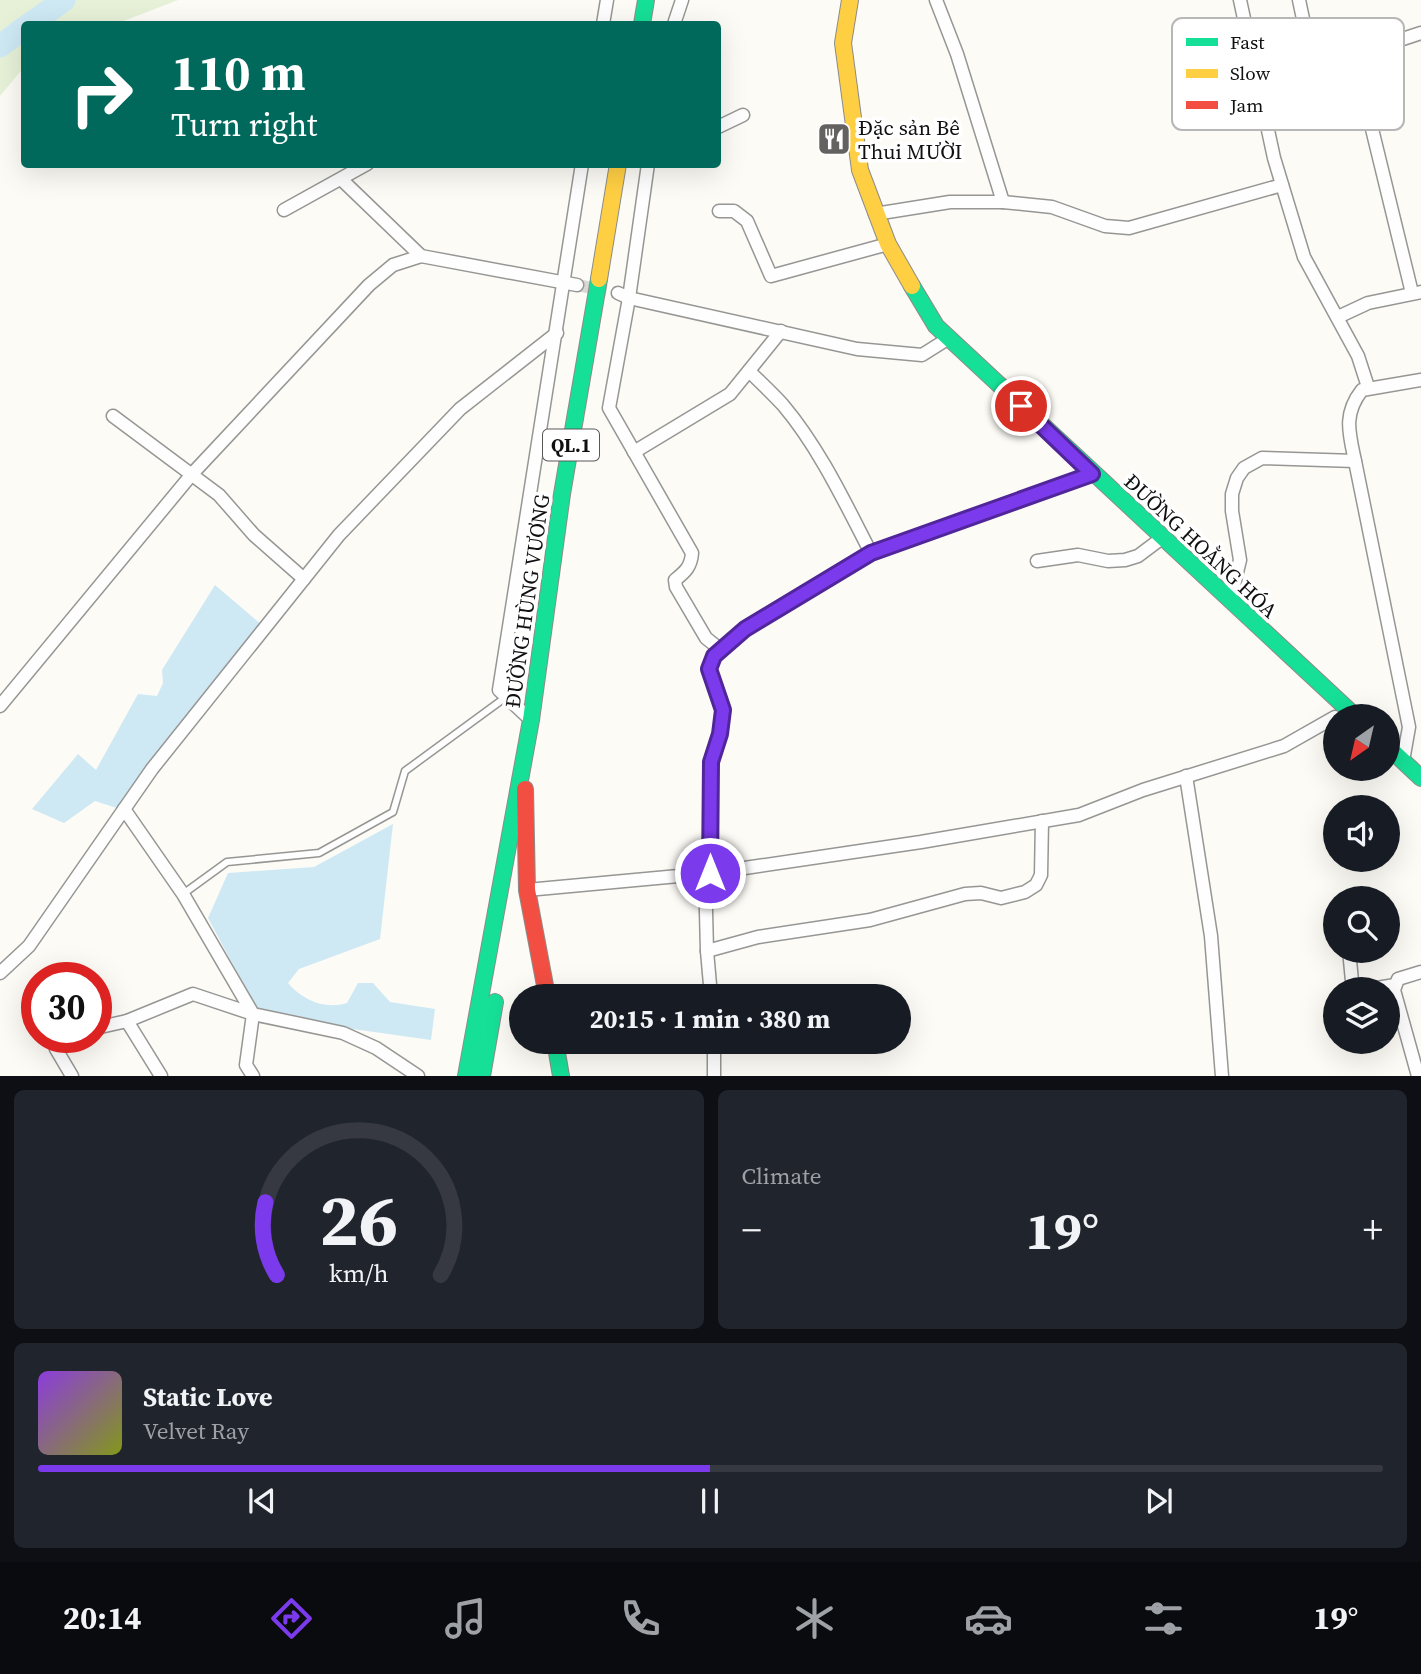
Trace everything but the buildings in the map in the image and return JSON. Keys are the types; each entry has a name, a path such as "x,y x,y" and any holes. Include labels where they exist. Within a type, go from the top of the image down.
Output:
{"main road":[{"path":"642,21 646,0"},
{"name":"ĐƯỜNG HOẰNG HÓA","path":"850,0 843,43 860,170 888,244 936,326 1230,601 1334,704"},
{"name":"ĐƯỜNG HÙNG VƯƠNG","path":"466,1076 531,720 562,494 617,168"},
{"path":"525,753 527,890 545,984"},
{"name":"ĐƯỜNG HÙNG VƯƠNG","path":"482,1076 516,854 525,753"},
{"path":"1400,758 1421,778"},
{"path":"557,1054 561,1076"}],"street":[{"path":"604,21 607,0"},
{"path":"675,21 682,0"},
{"path":"936,0 957,54 1003,202"},
{"path":"1240,0 1244,18"},
{"path":"1299,0 1303,18"},
{"path":"1404,39 1421,33"},
{"path":"721,126 743,115"},
{"path":"1268,130 1304,257 1357,356 1367,387"},
{"path":"1338,317 1368,303 1417,293 1374,130"},
{"path":"284,210 360,168"},
{"path":"531,720 499,690 557,333 571,284 582,168"},
{"path":"647,168 624,296 609,408 692,553 687,570 674,580 676,587 706,638 721,650"},
{"path":"341,179 421,256"},
{"path":"875,214 950,202 1003,202 1052,208 1105,226 1129,228 1282,185"},
{"path":"719,211 734,211 747,221 772,276 888,244"},
{"path":"0,706 192,474 369,285 393,265 421,256 571,284"},
{"path":"624,296 857,349 922,355 949,338"},
{"path":"634,452 730,394 781,331"},
{"path":"0,973 29,946 152,769 339,535 460,409 557,333"},
{"path":"749,371 783,405 803,431 871,553"},
{"path":"1403,761 1409,727 1349,431 1349,417 1352,402 1367,387 1421,380"},
{"path":"113,415 219,495 254,535 304,579"},
{"path":"1230,601 1240,560 1232,494 1237,478 1244,468 1262,458 1355,461"},
{"path":"710,984 707,951 711,762 720,734 723,710 709,666 711,660 745,629 871,553 1092,474"},
{"path":"1037,561 1078,555 1108,561 1125,560 1138,556 1162,538"},
{"path":"527,890 708,873 921,842 1079,815 1143,790 1284,746 1323,725"},
{"path":"1186,776 1211,936 1222,1076"},
{"path":"124,809 183,894 253,1014 246,1065 253,1076"},
{"path":"707,951 758,937 870,920 965,894 981,893 1001,898 1025,892 1036,885 1041,874 1042,821"},
{"path":"1400,979 1403,976 1421,972"},
{"path":"112,1024 127,1021 192,994 253,1014 343,1033 376,1048 418,1076"},
{"path":"1400,1005 1418,1076"},
{"path":"127,1021 161,1076"},
{"path":"58,1053 72,1076"},
{"path":"714,1054 714,1076"}],"lane":[{"path":"183,894 227,862 319,853 393,811 405,771 506,697"}],"green space":[{"path":"0,0 178,0 124,21 21,21 21,71 0,96"}],"water":[{"path":"215,585 262,625 120,809 95,801 64,823 32,809 78,754 96,770 138,694 157,696 163,683 162,670"},
{"path":"393,824 380,939 299,969 288,983 307,999 322,1004 339,1005 347,1003 358,983 373,983 390,1002 435,1009 431,1040 303,1022 256,1008 208,918 228,873 314,867"}],"waterway":[{"path":"34,21 64,0"},
{"path":"0,46 21,30"}],"tunnel":[{"path":"577,285 618,293"}],"traffic: fast":[{"path":"642,21 646,0"},
{"path":"466,1076 531,720 562,494 599,279"},
{"path":"912,286 936,326 1342,704"},
{"path":"1400,758 1421,778"},
{"path":"482,1076 495,1002"},
{"path":"557,1054 561,1076"}],"traffic: slow":[{"path":"850,0 843,43 860,170 888,244 912,286"},
{"path":"599,279 617,168"}],"traffic: jam":[{"path":"525,789 527,890 545,984"}],"place":[{"name":"Đặc sản Bê Thui MƯỜI","path":"834,139"}],"route":[{"path":"710,873 711,762 720,734 723,710 709,669 711,660 745,629 871,553 1092,474 1021,406"}]}
